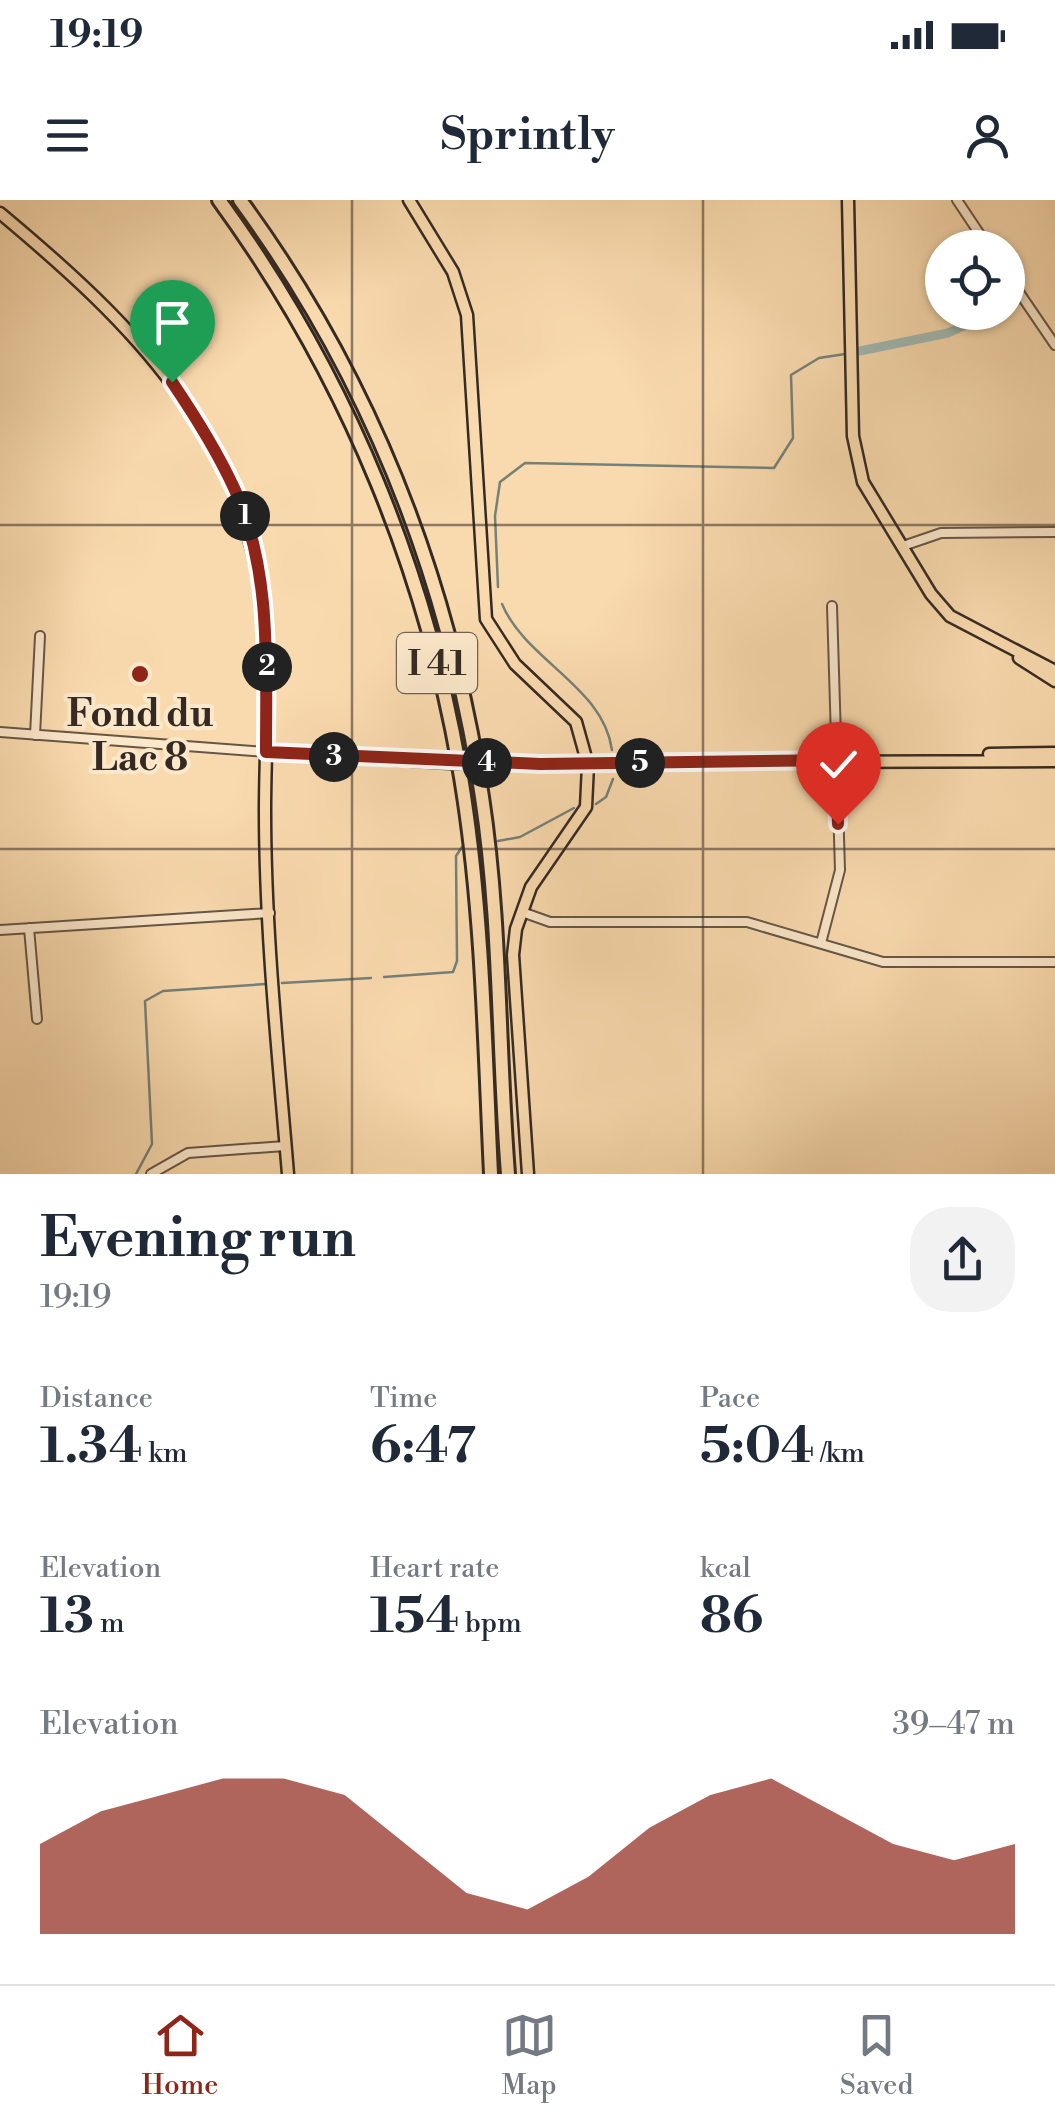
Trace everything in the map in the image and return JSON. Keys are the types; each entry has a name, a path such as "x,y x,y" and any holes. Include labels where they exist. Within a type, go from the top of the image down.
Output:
{"highway":[{"name":"I 41","path":"219,200 281,290 336,388 395,524 422,603 465,800 488,1113 488,1174"},
{"name":"I 41","path":"240,200 296,280 352,381 390,461 439,599 482,799 510,1174"}],"main road":[{"path":"410,200 453,272 465,306 486,619 515,664 576,722 588,764 581,819 545,864 522,912 513,955 528,1174"},
{"path":"848,200 850,352 858,468 943,609 1055,681"},
{"path":"0,213 87,286 138,338 190,408 234,488 249,528 264,614 270,913 288,1174"},
{"path":"989,638 1055,671"},
{"path":"266,752 450,763 588,764 1055,753"},
{"path":"933,758 1055,761"}],"street":[{"path":"957,200 977,230"},
{"path":"1025,301 1055,345"},
{"path":"902,546 941,533 1055,532"},
{"path":"822,943 839,880 832,606"},
{"path":"35,735 40,636"},
{"path":"0,732 266,752"},
{"path":"522,912 550,922 747,922 883,962 1055,962"},
{"path":"0,930 270,913"},
{"path":"29,928 36,1019"},
{"path":"151,1174 189,1152 286,1146"}],"waterway":[{"path":"860,351 955,330"},
{"path":"498,587 495,516 500,482 525,463 774,468 793,438 791,375 819,358 845,354"},
{"path":"502,604 528,642 594,708 606,728 612,750"},
{"path":"596,804 606,797 613,779"},
{"path":"498,841 520,837 574,808"},
{"path":"384,977 453,972 457,961 456,856 462,847"},
{"path":"282,983 371,978"},
{"path":"136,1174 152,1144 145,1001 163,991 266,984"}],"place":[{"name":"Fond du Lac 8","path":"140,674"}],"route":[{"path":"172,382 234,488 249,528 264,614 268,669 266,752 450,763 836,760 838,824"}]}
